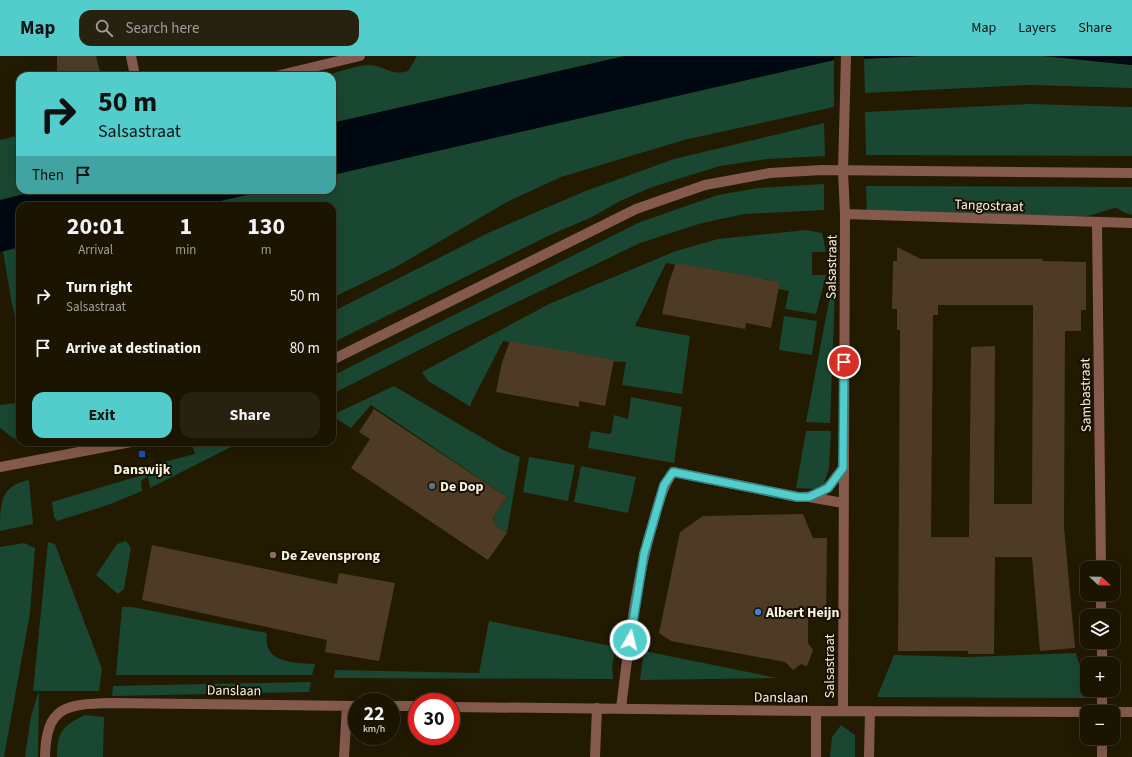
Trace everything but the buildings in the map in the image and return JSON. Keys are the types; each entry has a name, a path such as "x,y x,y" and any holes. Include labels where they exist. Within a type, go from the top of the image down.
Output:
{"street":[{"path":"131,56 134,72"},
{"path":"293,72 360,56"},
{"name":"Salsastraat","path":"843,710 845,214 843,171 846,56"},
{"path":"336,358 636,209 705,184 770,173 814,170 1132,173"},
{"name":"Tangostraat","path":"845,214 1132,223"},
{"name":"Sambastraat","path":"1097,223 1101,561"},
{"path":"0,467 110,446"},
{"path":"809,497 828,488 843,468"},
{"path":"621,708 644,554 664,485 673,472 798,497 809,497 843,503"},
{"name":"Danslaan","path":"45,757 49,727 57,712 70,706 110,703 348,706"},
{"name":"Danslaan","path":"460,707 1080,712"},
{"path":"595,757 597,708"},
{"name":"Salsastraat","path":"816,711 816,757"},
{"path":"869,757 870,711"},
{"name":"Danslaan","path":"1120,712 1132,712"},
{"path":"344,757 348,732"},
{"path":"1102,745 1102,757"}],"green space":[{"path":"417,56 625,56 336,122 336,72 366,65 376,66 393,72 408,71"},
{"path":"921,56 1044,56 1132,65 1132,88 1029,85 865,93 864,59"},
{"path":"834,60 834,107 684,140 561,177 507,202 396,267 336,296 336,202 216,202 250,194 336,194 336,174"},
{"path":"1029,104 1132,107 1132,156 866,155 865,112"},
{"path":"824,123 825,156 767,159 720,166 652,187 620,201 592,217 550,235 336,341 336,310 490,232 583,192 674,159"},
{"path":"16,136 16,194 25,194 0,200 0,140"},
{"path":"824,184 824,210 745,214 702,223 640,243 449,335 336,392 336,374 640,222 718,195 758,188"},
{"path":"866,186 1132,187 1132,215 1117,208 1086,216 867,214"},
{"path":"806,230 822,233 826,252 812,252 812,275 826,275 816,314 785,309 789,291 774,288 775,281 666,263 635,326 690,336 682,394 622,385 626,362 605,361 503,341 471,403 471,407 428,381 422,372 549,304 676,251 718,239"},
{"path":"16,248 16,319 12,305 3,251"},
{"path":"836,264 830,423 806,422"},
{"path":"784,316 817,321 812,355 779,350"},
{"path":"394,386 503,450 520,457 507,533 494,524 496,521 492,519 507,497 371,405 351,428 336,419 336,413"},
{"path":"631,397 682,407 674,463 588,448 591,431 611,434 614,415 628,419"},
{"path":"16,403 16,439 14,439 0,428 0,405"},
{"path":"806,431 831,431 829,469 823,485 815,489 796,488"},
{"path":"192,446 233,446 150,488 148,476 141,481 142,491 108,505 57,521 54,517 52,502 139,476 148,466 195,454"},
{"path":"529,457 575,465 568,501 523,492"},
{"path":"581,466 636,477 628,513 574,502"},
{"path":"29,480 33,524 0,531 0,512 7,492 19,483"},
{"path":"126,541 131,548 124,589 118,594 96,575 117,544"},
{"path":"48,542 55,544 102,669 99,691 33,691"},
{"path":"24,543 35,548 30,613 4,757 0,757 0,547"},
{"path":"122,607 132,607 267,633 269,650 274,656 289,662 315,664 312,675 116,675"},
{"path":"489,621 616,647 612,666 613,679 334,678 335,670 479,673"},
{"path":"644,651 777,678 640,680"},
{"path":"1076,653 1080,668 1080,697 1088,698 877,697 894,655 967,657"},
{"path":"311,682 309,692 112,696 113,686"},
{"path":"39,691 38,757 25,757 31,716"},
{"path":"85,715 104,717 103,757 57,757 58,741 62,731 71,723"},
{"path":"841,725 855,735 855,757 830,757 832,737"}],"shaded area":[{"path":"625,56 921,56 834,60 336,174 336,122"},
{"path":"1044,56 1132,56 1132,65"},
{"path":"25,194 250,194 216,202 16,202 16,248 0,252 0,200"}],"pier":[{"path":"834,56 864,56 864,61 834,62"}],"place":[{"name":"Danswijk","path":"142,454"},
{"name":"De Dop","path":"432,486"},
{"name":"De Zevensprong","path":"273,555"},
{"name":"Albert Heijn","path":"758,612"}],"route":[{"path":"630,640 644,554 664,485 673,472 798,497 809,497 819,494 828,488 843,468 844,362"}]}
